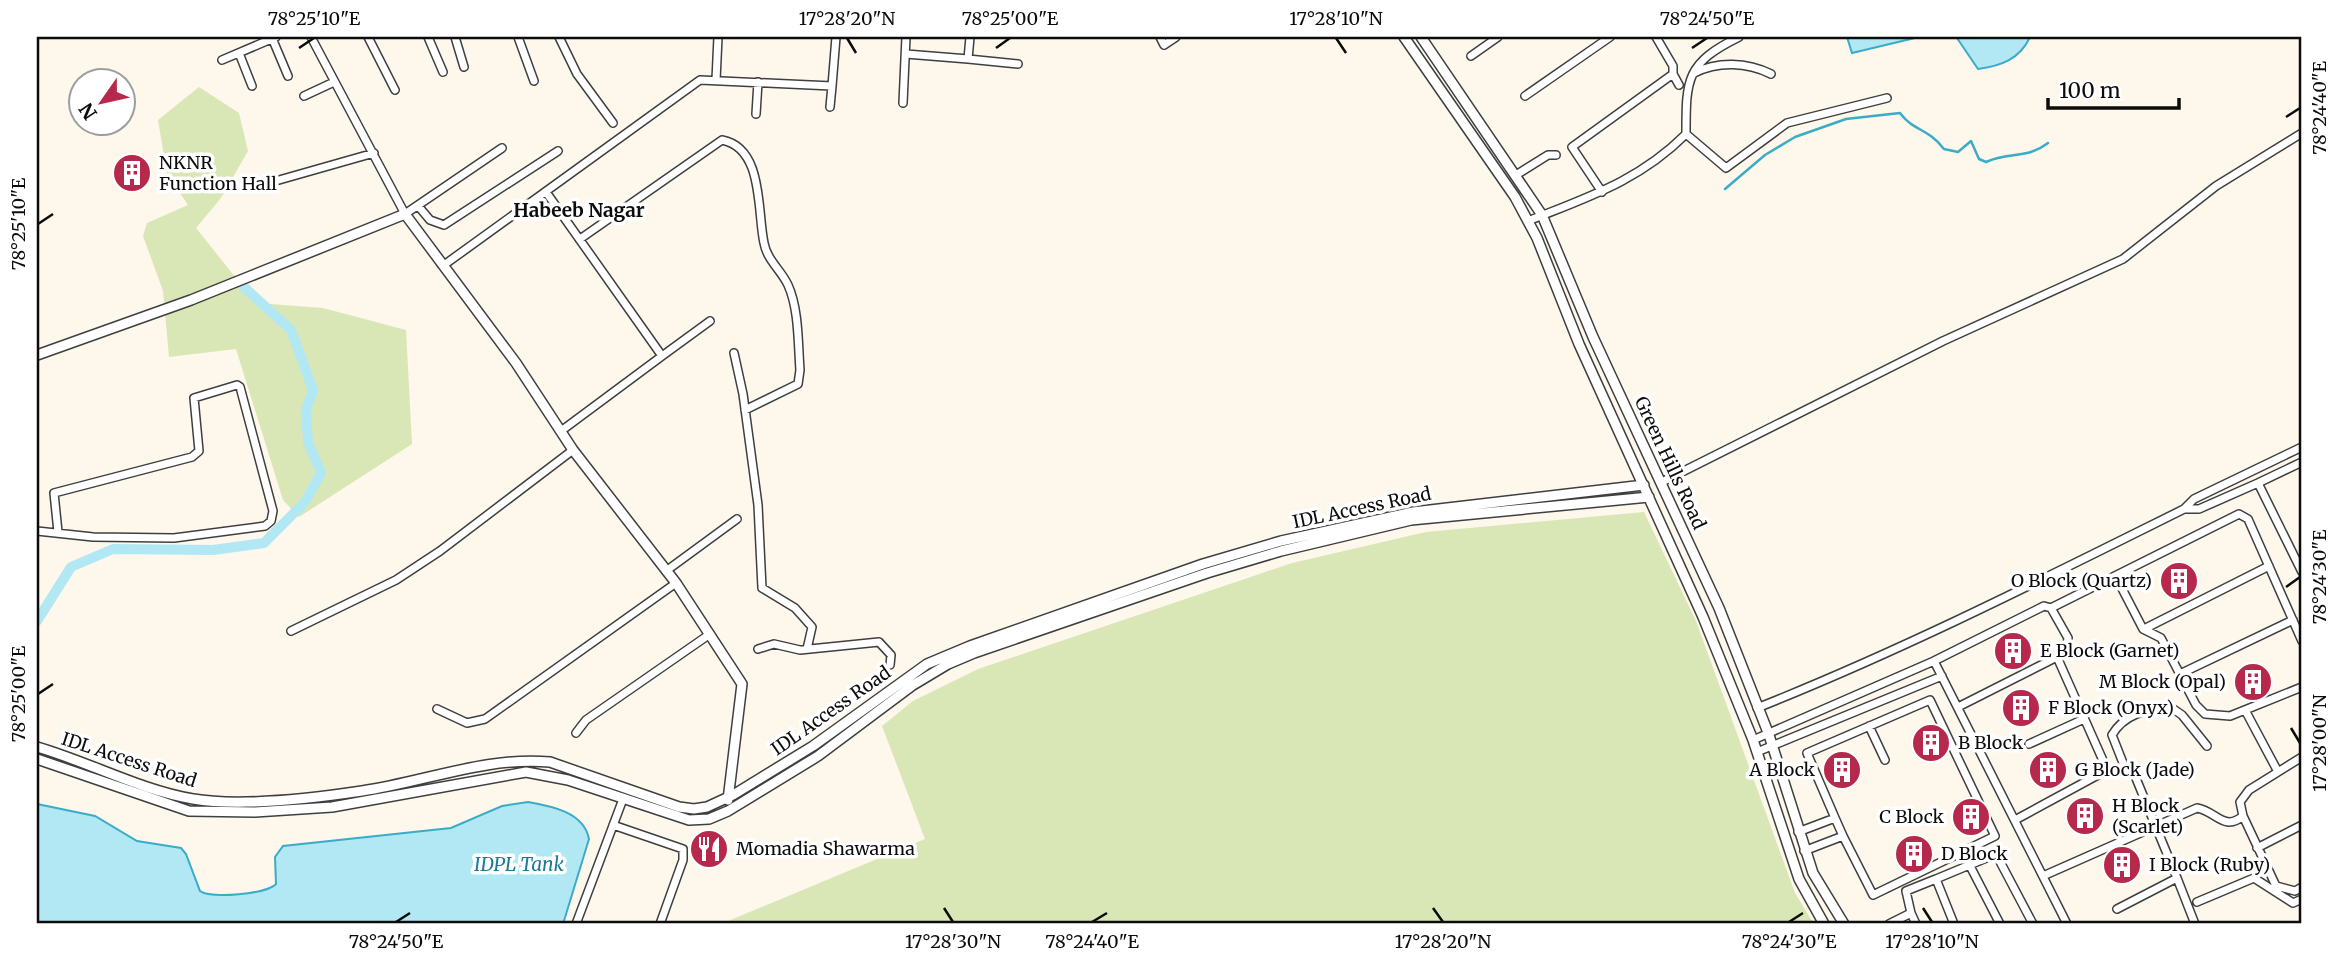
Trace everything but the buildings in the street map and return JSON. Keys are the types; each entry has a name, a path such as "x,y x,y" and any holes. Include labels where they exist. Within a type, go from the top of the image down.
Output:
{"street":[{"path":"250,37 254,46"},
{"path":"311,37 405,214 444,265 573,450 676,583 741,684 728,811"},
{"path":"368,37 395,90"},
{"path":"428,37 443,72"},
{"path":"455,37 464,66"},
{"path":"518,37 534,81"},
{"path":"559,37 577,74 613,123"},
{"path":"716,80 718,37"},
{"path":"830,107 836,37"},
{"path":"903,103 906,37"},
{"path":"968,59 970,37"},
{"path":"1160,37 1164,45 1176,37"},
{"name":"Green Hills Road","path":"1404,37 1528,221 1753,740 1799,879 1825,924"},
{"name":"Green Hills Road","path":"1421,37 1542,215 1593,337 1719,608 1769,735 1812,873 1844,924"},
{"path":"1471,56 1498,37"},
{"path":"1525,96 1610,37"},
{"path":"1656,37 1673,66 1673,74 1679,85"},
{"path":"1528,221 1627,181 1668,152 1686,134 1686,95 1691,74 1707,55 1739,37"},
{"path":"222,60 274,38 288,76"},
{"path":"239,53 252,86"},
{"path":"905,54 1018,64"},
{"path":"1691,74 1707,66 1737,64 1771,74"},
{"path":"1602,192 1572,147 1673,74"},
{"path":"444,265 700,80 831,86"},
{"path":"304,96 334,82"},
{"path":"756,114 758,82"},
{"path":"1686,134 1726,168 1787,123 1887,98"},
{"path":"1662,482 1943,341 2123,259 2216,186 2302,133"},
{"path":"580,239 722,140 741,150 751,166 764,243 769,257 788,285 800,370 798,384 745,410"},
{"path":"37,355 191,300 405,214 502,148"},
{"path":"419,207 430,220 444,225 558,151"},
{"path":"279,180 374,153"},
{"path":"1516,175 1548,155 1556,155"},
{"path":"546,192 662,356"},
{"path":"561,430 710,321"},
{"path":"734,354 758,505 762,588 794,607 812,627 807,649"},
{"path":"37,531 93,537 174,538 265,526 271,521 273,511 240,387 237,385 194,398 199,451 192,457 54,493 58,532"},
{"path":"1757,708 1809,688 1955,622 2184,509 2193,499 2302,447"},
{"path":"291,631 396,580 573,450"},
{"path":"2184,509 2199,509 2302,463"},
{"path":"2258,483 2302,572"},
{"name":"IDL Access Road","path":"37,747 168,792 211,801 362,791 497,763 528,760 550,762 679,807 694,809 728,797 813,746 905,678 946,655 1202,565 1281,541 1374,519 1644,485"},
{"path":"37,759 189,811 255,812 361,803 466,780 526,772 559,777 688,820 709,819 728,811 818,756 913,685 974,653 1280,551 1411,520 1467,508 1648,497"},
{"path":"1753,740 1934,661 2044,606 2051,608 2116,578 2239,514 2248,519 2302,641"},
{"path":"666,570 737,519"},
{"path":"2143,629 2269,565"},
{"path":"2116,578 2143,629 2161,638 2182,673 2196,705 2205,714 2230,716 2302,687"},
{"path":"436,709 467,723 485,719 676,583"},
{"path":"1958,707 2057,657 2069,645 2051,608"},
{"path":"2182,673 2293,620"},
{"path":"576,733 586,720 710,634"},
{"path":"758,649 774,645 807,649 879,642 891,654 890,665"},
{"path":"2057,657 2109,769"},
{"path":"1934,661 2067,924"},
{"path":"1757,752 1773,748 1942,676"},
{"path":"1858,695 1864,708"},
{"path":"1930,700 1995,836 1873,895 1835,818 1807,753 1930,700"},
{"path":"2125,768 2112,736 2118,724 2138,712 2169,706 2182,715 2207,746"},
{"path":"2245,710 2277,771"},
{"path":"2028,744 2084,719"},
{"path":"1869,726 1885,760"},
{"path":"2302,757 2249,790 2240,802 2243,816 2276,886 2295,891 2302,887"},
{"path":"2015,820 2109,769 2125,768 2133,771 2195,924"},
{"path":"576,924 623,799"},
{"path":"2043,876 2197,808 2229,824 2243,816"},
{"path":"1798,832 1835,818"},
{"path":"613,825 683,849 683,860 660,924"},
{"path":"2257,848 2302,825"},
{"path":"1804,851 1843,836"},
{"path":"1916,924 1906,891 1993,853 1998,855 2034,924"},
{"path":"1969,864 2000,924"},
{"path":"2118,909 2177,878"},
{"path":"2197,902 2254,878 2293,903 2302,899"},
{"path":"1936,879 1954,924"},
{"path":"1889,924 1911,913"}],"green space":[{"path":"199,87 239,113 248,151 221,198 196,228 256,303 323,308 406,330 412,444 299,517 283,500 236,349 169,357 163,291 143,236 147,223 188,205 167,174 158,120"},
{"path":"1644,512 1696,621 1795,893 1814,924 721,924 925,839 882,726 913,701 978,669 1292,563 1426,532"}],"water":[{"path":"1847,37 1919,37 1852,53"},
{"path":"2030,37 2021,51 2009,60 1978,69 1957,38"},
{"name":"IDPL Tank","path":"528,802 556,808 574,816 581,822 589,839 563,924 37,924 37,804 95,816 137,841 181,848 186,854 200,891 227,895 251,893 276,884 275,857 283,846 451,828 502,806"}],"waterway":[{"path":"1725,189 1765,155 1795,137 1846,119 1900,113 1944,149 1958,152 1971,141 1979,159 1986,162 2032,152 2048,143"},
{"path":"37,621 71,567 113,549 213,550 264,543 305,502 321,473 308,442 306,410 313,390 291,330 245,288"}],"place":[{"name":"NKNR Function Hall","path":"132,173"},
{"name":"O Block (Quartz)","path":"2179,581"},
{"name":"E Block (Garnet)","path":"2013,651"},
{"name":"M Block (Opal)","path":"2253,682"},
{"name":"F Block (Onyx)","path":"2021,708"},
{"name":"B Block","path":"1931,743"},
{"name":"A Block","path":"1842,770"},
{"name":"G Block (Jade)","path":"2048,770"},
{"name":"H Block (Scarlet)","path":"2085,816"},
{"name":"C Block","path":"1971,817"},
{"name":"Momadia Shawarma","path":"709,849"},
{"name":"D Block","path":"1914,854"},
{"name":"I Block (Ruby)","path":"2122,865"}],"district":[{"name":"Habeeb Nagar","path":"579,210"}]}
